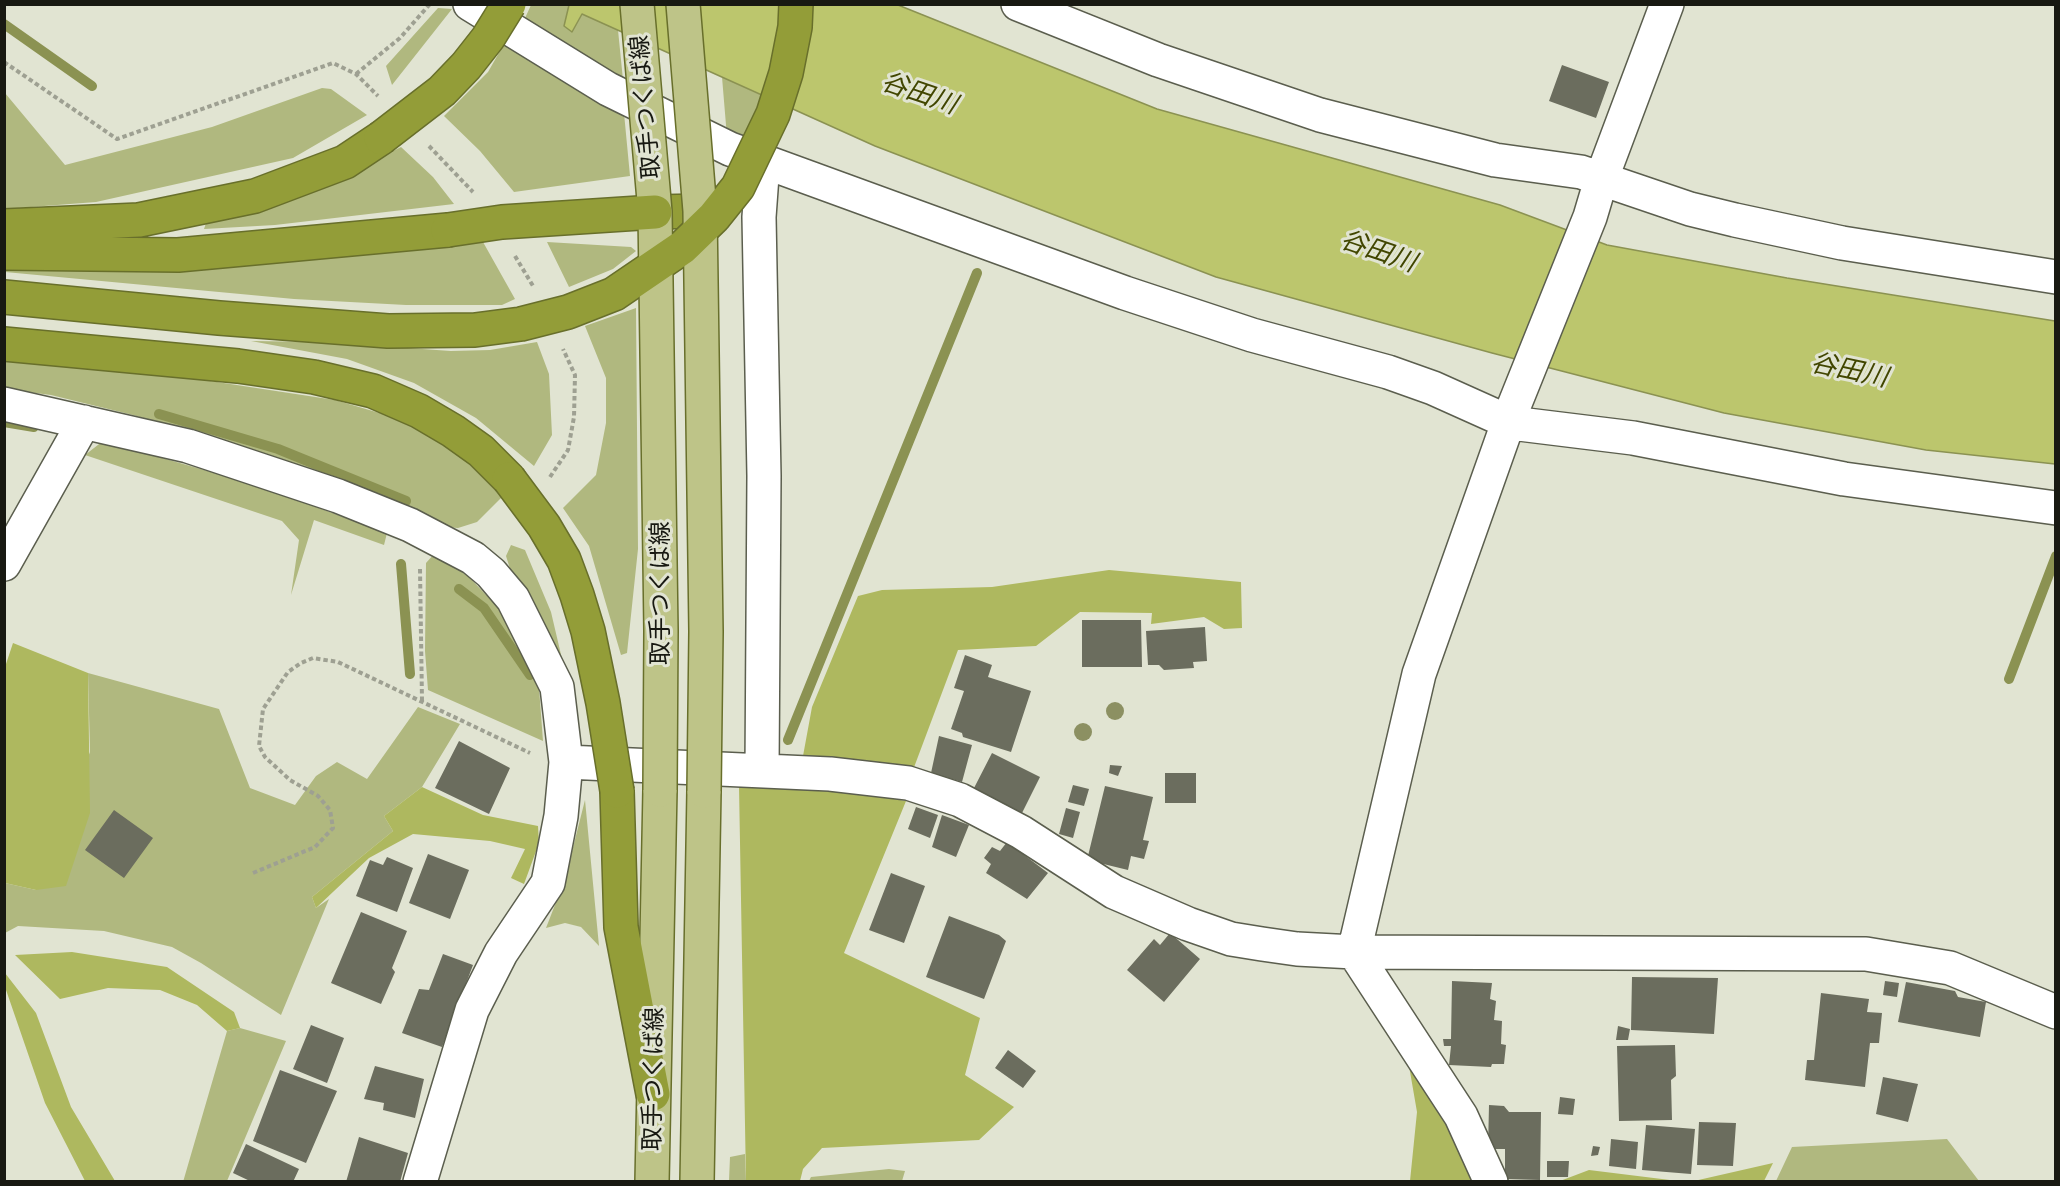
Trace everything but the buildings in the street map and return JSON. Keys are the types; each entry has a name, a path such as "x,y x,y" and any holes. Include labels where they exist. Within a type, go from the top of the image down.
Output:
{"highway":[{"path":"4,226 139,220 233,201 301,181 345,162 381,138 442,91 488,38 509,4"},
{"path":"4,297 219,318 388,331 475,330 521,324 568,312 614,294 683,247 714,218 738,187 773,114 786,73 795,27 796,4"},
{"path":"4,253 178,255 448,230 502,222 700,211"},
{"path":"4,344 238,366 314,377 373,392 418,411 453,431 481,452 509,479 544,526 564,560 588,631 616,791 621,927 653,1094"}],"main road":[{"name":"取手つくば線","path":"637,4 655,212 662,631 652,1182"},
{"name":"取手つくば線","path":"683,4 700,211 706,632 697,1182"}],"street":[{"path":"470,4 608,89 730,149 1136,297 1252,335 1388,372 1512,414 1844,479 2055,508"},
{"path":"1018,4 1158,60 1320,115 1496,160 1581,172 1690,209 1842,243 2055,277"},
{"path":"1491,1182 1461,1116 1354,951 1419,674 1512,414 1590,217 1601,180 1667,4"},
{"path":"762,770 764,476 759,217 763,162"},
{"path":"4,404 188,447 338,496 419,530 473,558 491,573 513,599 557,687 566,762 561,816 548,883 501,953 472,1010 420,1182"},
{"path":"4,564 84,422"},
{"path":"566,762 830,774 908,783 960,800 1021,832 1114,892 1188,924 1231,939 1297,950 1866,954 1950,968 2055,1012"}],"path":[{"path":"4,62 117,139 333,63 356,74 400,38 430,4"},
{"path":"419,530 422,701"},
{"path":"253,873 315,847 333,828 330,810 318,796 290,780 265,758 259,746 263,709 288,672 313,658 338,662 523,752 566,762"}],"shaded area":[{"path":"568,4 572,32 582,14 618,30 624,90 521,27 531,5"},
{"path":"438,8 452,9 392,85 386,66"},
{"path":"508,37 624,113 630,176 514,192 480,151 444,116 488,72"},
{"path":"722,77 763,96 742,140 727,137"},
{"path":"322,88 331,89 367,115 293,158 96,202 5,209 5,93 65,165 212,127"},
{"path":"401,147 433,177 454,204 275,225 204,229 206,223 357,169"},
{"path":"483,242 515,299 502,305 406,305 294,299 5,272 5,268"},
{"path":"547,242 631,247 636,251 613,269 569,287"},
{"path":"636,308 638,549 627,653 621,655 589,546 563,508 596,475 606,423 606,378 585,326"},
{"path":"251,341 322,342 451,351 490,350 537,342 549,374 552,435 534,466 476,418 414,383 347,359"},
{"path":"5,358 145,371 335,400 407,421 465,460 502,497 477,522 458,528 433,526 390,502 270,455 133,415 51,395 5,389"},
{"path":"103,441 253,484 387,533 384,545 314,520 291,595 299,540 282,521 85,455"},
{"path":"511,545 525,550 551,612 566,676 517,591 506,556"},
{"path":"434,554 468,576 509,619 538,675 543,741 428,690 425,651 426,563"},
{"path":"1109,570 1241,582 1242,628 1224,629 1204,617 1151,624 1152,613 1080,612 1036,646 958,650 913,770 803,756 812,707 858,596 882,590 992,587"},
{"path":"13,643 88,673 90,813 66,886 36,890 5,883 4,670"},
{"path":"88,673 219,709 250,788 295,805 316,776 337,762 367,779 418,707 460,724 422,787 384,816 393,831 312,897 316,908 329,899 281,1015 172,947 104,931 18,926 5,933 5,883 36,890 90,752"},
{"path":"739,786 831,788 906,801 844,953 980,1018 965,1075 1014,1107 979,1140 822,1148 803,1169 800,1181 746,1181"},
{"path":"422,787 483,815 538,826 539,843 524,884 511,878 525,849 490,841 413,834 369,858 316,908 312,897 393,831 384,816"},
{"path":"585,800 599,946 581,927 565,923 546,928 565,879"},
{"path":"72,952 167,967 234,1012 240,1028 227,1031 197,1005 160,990 108,988 60,999 15,955"},
{"path":"5,973 36,1013 71,1107 115,1181 85,1181 45,1103 5,987"},
{"path":"240,1028 286,1041 227,1181 183,1182 227,1031"},
{"path":"1399,1033 1478,1181 1410,1181 1417,1112 1408,1060"},
{"path":"1947,1139 1979,1181 1776,1181 1792,1147"},
{"path":"745,1154 746,1181 729,1181 730,1157"},
{"path":"1773,1163 1764,1181 1694,1181"},
{"path":"889,1169 905,1171 902,1181 809,1181 811,1177"},
{"path":"1589,1170 1678,1181 1560,1181"}],"water":[{"name":"谷田川","path":"569,5 898,5 1157,109 1500,205 1607,245 1787,278 2055,321 2055,464 1926,450 1724,413 1492,353 1216,277 875,146 582,14 572,32 564,26"}],"waterway":[{"path":"4,24 92,86"},
{"path":"788,740 977,273"},
{"path":"159,414 278,449 406,501"},
{"path":"4,422 34,427"},
{"path":"2009,679 2056,556"},
{"path":"401,564 410,674"},
{"path":"459,589 484,608 530,675"}]}
